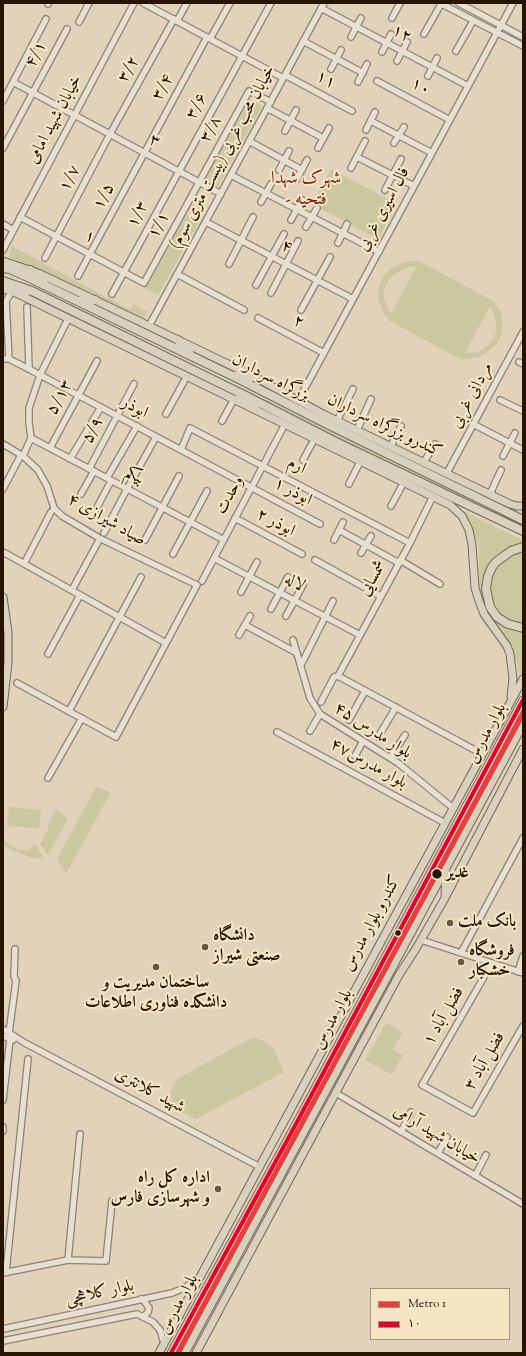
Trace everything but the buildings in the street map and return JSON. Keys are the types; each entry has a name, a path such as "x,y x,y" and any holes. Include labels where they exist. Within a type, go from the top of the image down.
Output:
{"highway":[{"name":"بزرگراه سرداران","path":"3,268 10,269 334,423 523,520"},
{"path":"30,270 49,288"},
{"name":"بزرگراه سرداران","path":"3,281 32,292 149,348 336,442 523,531"},
{"path":"7,290 32,292"},
{"path":"77,301 95,300"},
{"path":"149,348 153,338"},
{"path":"178,340 194,357"},
{"path":"232,375 255,377"},
{"path":"226,386 256,409"},
{"path":"323,414 334,423"},
{"path":"312,437 336,442"},
{"path":"523,547 506,554 496,562 486,582 486,589 490,607 498,616 508,624 523,628"}],"main road":[{"name":"کندرو بزرگراه سرداران","path":"3,261 30,270 95,300 255,377 323,414"},
{"path":"7,290 256,409 450,505 462,516 469,530 472,545 475,588 484,614 507,646 510,654 513,678 510,701"},
{"name":"کندرو بزرگراه سرداران","path":"334,423 357,430 510,504 523,506"},
{"path":"3,597 8,632 8,663 3,707"},
{"name":"کندرو بلوار مدرس","path":"159,1353 523,679"},
{"name":"بلوار مدرس","path":"171,1353 523,700"},
{"name":"بلوار مدرس","path":"184,1353 523,725"},
{"path":"498,747 508,753"},
{"path":"196,1353 399,975 445,898 523,749"},
{"path":"433,846 442,851"},
{"path":"445,898 446,867"},
{"path":"374,954 383,960"},
{"path":"384,983 399,975"},
{"path":"288,1115 315,1087"},
{"path":"282,1191 280,1175 294,1169"},
{"path":"195,1287 211,1280 206,1266"},
{"path":"222,1283 226,1298"},
{"path":"211,1303 226,1298"}],"street":[{"path":"79,22 89,3"},
{"name":"خیابان شهید امامی","path":"3,250 134,3"},
{"name":"۱۱","path":"143,3 242,56 352,111"},
{"name":"۳/۲","path":"110,134 187,3"},
{"name":"۳/۴","path":"145,153 230,3"},
{"name":"۳/۶","path":"179,171 271,3"},
{"path":"392,18 400,3"},
{"path":"440,3 523,46"},
{"name":"۱۲","path":"424,34 440,3"},
{"path":"459,3 523,37"},
{"name":"فال اسیری غربی","path":"298,401 513,3"},
{"name":"۱۲","path":"322,6 356,27 468,86"},
{"name":"خیابان محب غربی (بیست متری سوم)","path":"149,326 322,6"},
{"path":"351,37 361,18"},
{"path":"3,101 46,19"},
{"path":"456,51 473,21"},
{"name":"۴/۱","path":"3,148 66,29"},
{"path":"382,52 391,34"},
{"path":"303,42 362,73"},
{"path":"397,61 407,42"},
{"path":"331,68 341,50"},
{"path":"428,76 437,58"},
{"path":"358,82 367,64"},
{"name":"۱۰","path":"377,81 450,120"},
{"path":"13,82 74,115"},
{"name":"۳/۸","path":"200,182 249,91 271,102"},
{"path":"267,108 323,138"},
{"path":"285,130 296,110"},
{"path":"366,130 375,112"},
{"name":"۳","path":"74,115 221,194"},
{"path":"371,121 432,152"},
{"path":"394,143 404,127"},
{"path":"318,148 329,128"},
{"name":"۱/۷","path":"45,258 110,134"},
{"path":"249,141 302,170"},
{"path":"351,168 366,141"},
{"path":"279,170 289,151"},
{"name":"۱/۵","path":"78,276 145,153"},
{"path":"357,156 414,186"},
{"path":"297,179 307,160"},
{"path":"385,190 401,160"},
{"name":"۱/۳","path":"112,294 125,273 179,171"},
{"path":"231,175 378,252"},
{"name":"۱/۱","path":"144,283 200,182"},
{"path":"261,202 271,184"},
{"path":"292,220 302,200"},
{"path":"306,227 317,208"},
{"name":"۱","path":"20,217 144,283"},
{"path":"229,264 253,217"},
{"name":"۴","path":"206,222 354,298"},
{"path":"3,224 13,230"},
{"path":"338,243 348,224"},
{"path":"256,286 284,234"},
{"path":"271,293 298,241"},
{"path":"302,310 330,257"},
{"path":"177,274 244,310"},
{"path":"6,359 7,290"},
{"path":"27,307 29,369"},
{"name":"۲","path":"258,318 324,352"},
{"path":"3,489 31,438 29,408 40,375 68,319"},
{"name":"مردانی غربی","path":"447,473 523,332"},
{"name":"ابوذر","path":"6,359 29,369 79,395 252,487"},
{"name":"۵/۱۳","path":"50,448 97,361"},
{"path":"166,414 187,376"},
{"name":"۵/۹","path":"91,470 134,384"},
{"path":"334,423 353,389"},
{"path":"222,421 234,399"},
{"path":"357,430 371,399"},
{"path":"500,400 523,411"},
{"path":"70,459 101,407"},
{"name":"وحدت","path":"82,718 116,737 166,643 224,540 285,424"},
{"path":"474,424 523,450"},
{"path":"92,517 109,479 136,426"},
{"path":"391,446 401,426"},
{"name":"ارم","path":"181,450 190,428 410,543"},
{"path":"503,456 515,433"},
{"path":"104,533 156,437"},
{"path":"303,460 312,437"},
{"name":"بیکم","path":"31,438 224,540"},
{"name":"صیاد شیرازی ۴","path":"3,444 22,456 38,470 54,508 62,516 101,538 200,583"},
{"path":"424,462 435,444"},
{"path":"349,484 361,460"},
{"path":"81,494 91,470"},
{"path":"490,494 502,470"},
{"path":"145,540 179,476"},
{"path":"391,506 404,482"},
{"name":"ابوذر ۱","path":"252,487 320,524"},
{"path":"173,554 207,491"},
{"name":"شمسایی","path":"338,676 410,543 433,496"},
{"path":"24,564 51,512"},
{"name":"ابوذر ۲","path":"235,518 302,554"},
{"path":"334,540 344,522"},
{"path":"339,530 365,545 400,561 440,584"},
{"path":"361,553 370,536"},
{"path":"72,590 98,542"},
{"path":"3,552 166,643"},
{"name":"لاله","path":"214,558 360,635"},
{"path":"315,560 380,596"},
{"path":"241,592 257,562"},
{"path":"69,711 141,577"},
{"path":"271,609 288,578"},
{"path":"286,616 303,585"},
{"path":"48,654 80,595"},
{"path":"301,664 333,601"},
{"path":"239,635 250,616"},
{"path":"245,625 297,653"},
{"name":"۴۵ بلوار مدرس","path":"293,640 310,698 320,714 390,758 453,808"},
{"path":"321,702 334,677 338,676 482,754"},
{"path":"17,684 82,718 48,778"},
{"path":"349,720 365,691"},
{"path":"378,737 396,707"},
{"path":"310,731 320,714"},
{"name":"بلوار مدرس۴۷","path":"277,732 445,823"},
{"path":"390,758 405,735"},
{"path":"355,756 363,741"},
{"path":"461,953 523,838"},
{"path":"421,940 520,972 523,956"},
{"path":"3,1100 16,981 14,976 15,949"},
{"name":"فضل آباد ۱","path":"473,1113 422,1085 492,963"},
{"name":"فضل آباد ۳","path":"473,1113 523,1026"},
{"path":"3,1029 10,1036"},
{"path":"3,1036 10,1036"},
{"name":"شهید کلانتری","path":"10,1036 260,1167"},
{"path":"28,1059 5,1272 68,1260 106,1261 112,1201"},
{"name":"خیابان شهید آرامی","path":"336,1093 523,1204"},
{"path":"401,1132 411,1112"},
{"path":"68,1260 80,1134"},
{"path":"438,1154 447,1137"},
{"path":"475,1176 486,1155"},
{"name":"بلوار کلاهچی","path":"3,1329 172,1293 184,1288 200,1278"},
{"path":"141,1299 149,1308 148,1312 143,1317"},
{"name":"بلوار کلاهچی","path":"3,1340 137,1314 153,1322 160,1330 164,1343"}],"shaded area":[{"path":"250,99 262,106 217,188 204,181"},
{"path":"331,169 397,204 378,239 312,204"},
{"path":"186,215 199,222 158,295 146,288"},
{"path":"12,246 130,310 134,304 148,312 143,321 9,257"},
{"path":"419,261 493,301 500,310 502,321 502,333 497,344 480,357 462,360 390,321 384,314 380,304 378,296 379,286 383,276 392,268 402,263","holes":["409,267 416,267 391,314 384,298 384,290 388,281 396,273","490,306 496,321 496,332 493,340 477,352 465,353"]},
{"path":"180,359 445,487 523,528 322,431"},
{"path":"454,507 523,540 523,545 502,552 495,559 485,599 510,628 523,632 523,675 520,681 517,663 512,652 485,610 478,584 479,548 476,537 467,521"},
{"path":"523,551 523,625 517,624 503,617 499,613 493,603 490,590 491,579 497,566 510,555"},
{"path":"96,787 111,792 66,874 57,859"},
{"path":"9,807 41,810 39,828 7,826"},
{"path":"56,809 68,819 48,855 40,844"},
{"path":"3,839 6,843 17,849 28,850 36,845 44,859 33,858 16,852 3,845"},
{"path":"386,1023 403,1032 393,1050 403,1055 392,1075 365,1060"},
{"path":"255,1038 266,1042 273,1047 284,1072 196,1119 177,1110 172,1102 171,1090 177,1079 248,1040"}],"metro line":[{"name":"1","path":"178,1353 523,714"}],"transit line":[{"name":"۱۰","path":"171,1353 289,1137 523,700"}],"place":[{"name":"غدیر","path":"437,874"},
{"name":"بانک ملت","path":"450,923"},
{"name":"دانشگاه صنعتی شیراز","path":"205,947"},
{"name":"فروشگاه خشکبار","path":"461,962"},
{"name":"ساختمان مدیریت و دانشکده فناوری اطلاعات","path":"156,967"},
{"name":"اداره کل راه و شهرسازی فارس","path":"218,1189"}],"district":[{"name":"شهرک شهدا - فتحیه","path":"306,190"}]}
